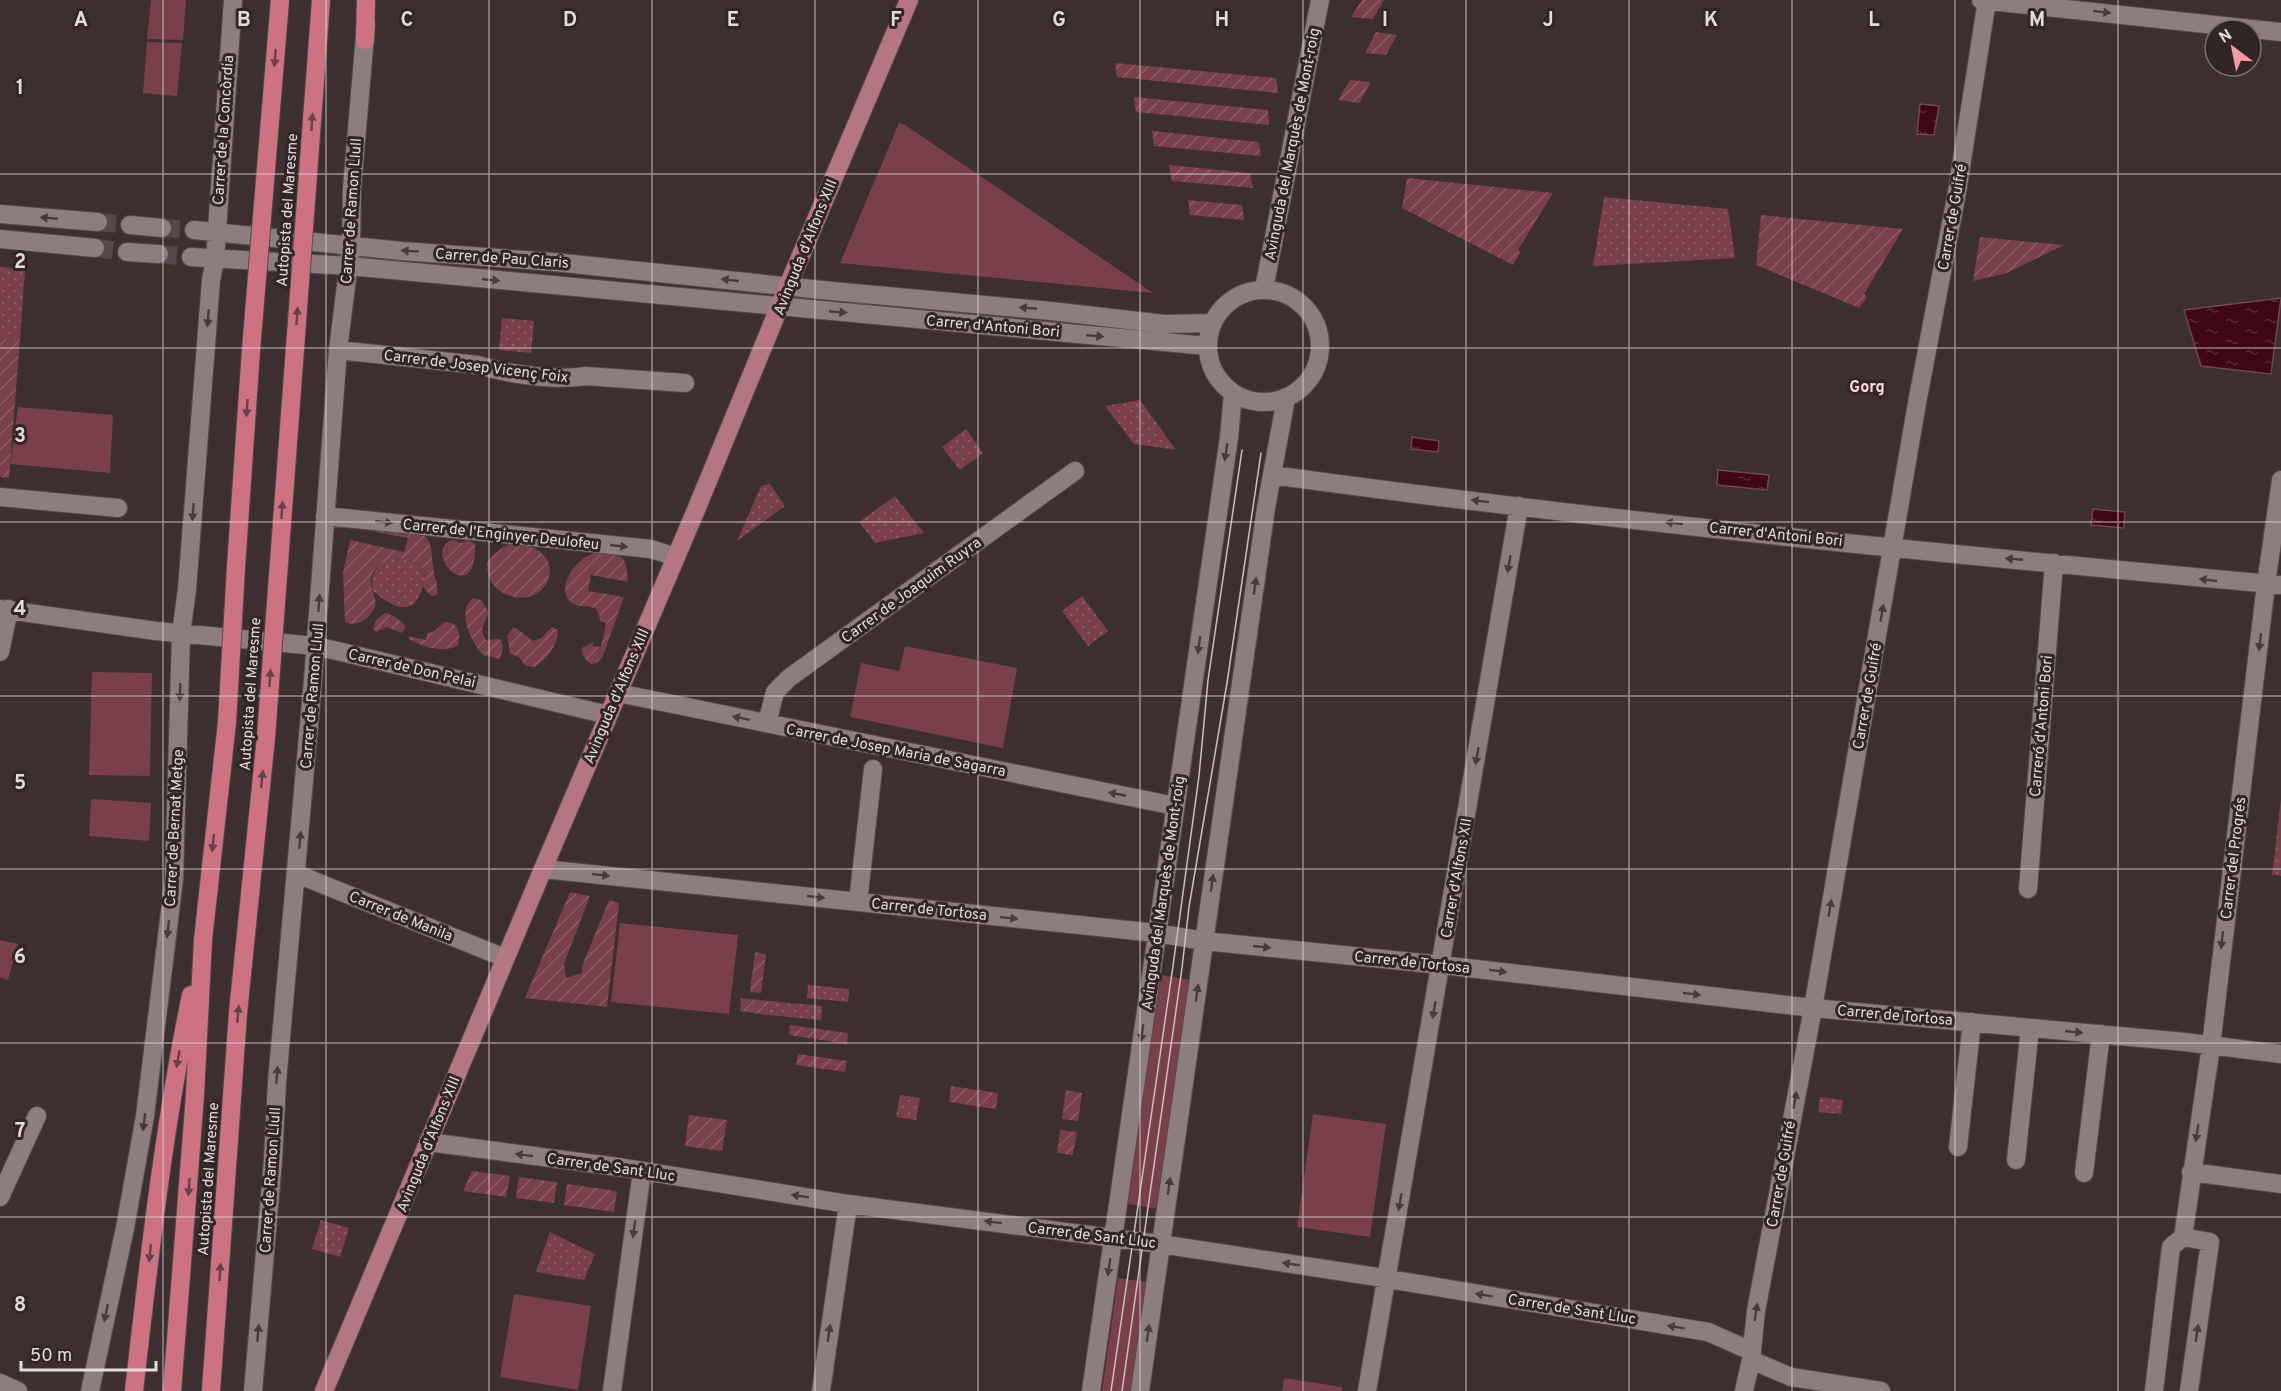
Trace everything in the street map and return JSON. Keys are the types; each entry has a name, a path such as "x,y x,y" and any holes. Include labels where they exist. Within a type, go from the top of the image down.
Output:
{"highway":[{"name":"Autopista del Maresme","path":"172,1391 195,1095 202,940 227,722 252,341 280,0"},
{"name":"Autopista del Maresme","path":"211,1391 238,1013 266,737 321,0"},
{"path":"365,40 367,0"},
{"path":"134,1391 157,1194 179,1053 202,940"}],"main road":[{"name":"Avinguda d'Alfons XIII","path":"324,1391 909,0"}],"street":[{"name":"Carrer de la Concòrdia","path":"215,260 233,0"},
{"name":"Avinguda del Marquès de Mont-roig","path":"1264,289 1320,0"},
{"path":"1981,0 2281,32"},
{"name":"Carrer de Guifré","path":"1744,1391 1756,1311 1813,1008 1917,403 1957,192 1987,0"},
{"name":"Carrer de Ramon Llull","path":"253,1391 273,1160 277,1082 316,646 338,350 351,246 352,188 365,40"},
{"path":"0,214 98,222"},
{"path":"129,225 162,228"},
{"name":"Carrer de Pau Claris","path":"194,230 351,246 554,262 788,286"},
{"path":"0,239 95,248"},
{"path":"127,252 159,254"},
{"name":"Carrer de Pau Claris","path":"191,257 349,266 780,306"},
{"name":"Carrer de Bernat Metge","path":"90,1391 125,1228 145,1116 174,879 181,634 187,589 211,280 215,260"},
{"name":"Carrer d'Antoni Bori","path":"788,286 1040,309 1164,324 1212,323"},
{"path":"1264,289 1277,290 1297,300 1314,320 1320,333 1320,355 1314,373 1298,392 1276,401 1256,402 1233,394 1215,374 1208,358 1207,346 1212,323 1231,299 1250,291 1264,289"},
{"name":"Carrer d'Antoni Bori","path":"780,306 1207,346"},
{"name":"Carrer de Josep Vicenç Foix","path":"338,350 478,365 499,371 520,373 685,383"},
{"name":"Avinguda del Marquès de Mont-roig","path":"1091,1391 1229,437 1233,394"},
{"path":"1140,1391 1272,475 1286,398"},
{"name":"Carrer de Joaquim Ruyra","path":"767,723 775,692 789,678 1075,471"},
{"name":"Carrer d'Antoni Bori","path":"1272,475 1519,506 1893,546 1926,552 2226,582 2274,584"},
{"name":"Carrer del Progrés","path":"2154,1391 2171,1247 2183,1237 2211,1046 2274,584 2281,480"},
{"path":"0,497 118,508"},
{"name":"Carrer d'Alfons XII","path":"1367,1391 1442,965 1519,506"},
{"name":"Carrer de l'Enginyer Deulofeu","path":"325,516 651,549 676,557"},
{"name":"Carreró d'Antoni Bori","path":"2028,889 2054,563"},
{"path":"0,652 5,609"},
{"name":"Carrer de Don Pelai","path":"5,609 181,634 316,646 608,715"},
{"name":"Carrer de Josep Maria de Sagarra","path":"618,693 1175,806"},
{"path":"858,902 873,769"},
{"name":"Carrer de Tortosa","path":"543,869 776,885 858,902 1156,933 1813,1008 2101,1034 2281,1054"},
{"name":"Carrer de Manila","path":"297,874 505,958"},
{"path":"1958,1148 1972,1023"},
{"path":"2016,1160 2030,1028"},
{"path":"2084,1173 2101,1034"},
{"path":"0,1197 37,1116"},
{"name":"Carrer de Sant Lluc","path":"428,1142 642,1171 848,1204 1160,1244 1708,1332 1791,1377 1881,1391"},
{"path":"612,1391 642,1171"},
{"path":"2191,1172 2281,1184"},
{"path":"821,1391 848,1204"},
{"path":"2183,1237 2210,1242 2189,1391"},
{"path":"0,1383 18,1391"}],"shaded area":[{"path":"151,0 186,0 183,40 147,39"},
{"path":"1362,0 1384,0 1373,19 1351,17"},
{"path":"1376,32 1397,35 1386,55 1365,53"},
{"path":"147,42 182,43 177,96 143,93"},
{"path":"1115,63 1276,78 1278,93 1117,77"},
{"path":"1350,80 1371,82 1359,103 1338,100"},
{"path":"1134,97 1268,110 1269,125 1136,112"},
{"path":"899,123 905,125 1153,293 840,263"},
{"path":"1152,131 1259,142 1261,156 1154,146"},
{"path":"1169,165 1250,173 1253,188 1172,181"},
{"path":"1407,178 1553,193 1518,250 1521,252 1513,265 1402,208"},
{"path":"1604,197 1728,209 1735,258 1593,266"},
{"path":"1188,200 1242,205 1244,220 1190,215"},
{"path":"1761,215 1903,229 1864,294 1867,297 1859,308 1756,265"},
{"path":"1980,237 2064,245 2007,273 1973,281"},
{"path":"0,267 25,269 20,339 0,338"},
{"path":"502,318 534,321 531,353 499,350"},
{"path":"0,338 20,339 9,478 0,477"},
{"path":"1140,400 1176,450 1134,444 1105,406"},
{"path":"18,407 113,415 110,473 10,464"},
{"path":"966,429 983,453 960,470 942,447"},
{"path":"770,484 785,506 737,541 761,486"},
{"path":"895,496 924,533 875,543 859,522"},
{"path":"356,523 388,531 422,534 431,547 437,595 431,596 423,587 426,573 419,565 405,560 391,559 380,564 373,572 371,584 375,607 372,613 358,623 345,622 343,573 350,540 404,552 408,538 350,527"},
{"path":"453,540 462,543 468,540 475,544 473,564 468,574 460,576 452,572 442,555 444,546"},
{"path":"513,543 533,547 544,556 549,567 549,578 543,588 533,595 520,598 505,594 497,589 489,577 487,563 498,551"},
{"path":"600,551 615,554 623,559 628,582 591,575 588,591 624,597 603,656 597,663 591,664 584,658 582,648 593,642 593,646 601,647 606,623 600,621 595,608 572,603 567,598 565,586 570,573 578,563 587,556"},
{"path":"392,558 411,561 426,573 419,597 408,607 393,604 373,591 372,580 375,570"},
{"path":"1082,596 1108,631 1088,646 1062,611"},
{"path":"473,598 481,600 489,612 483,632 486,640 500,639 502,649 499,659 483,655 470,635 466,611"},
{"path":"385,613 397,618 406,627 401,633 387,627 376,632 373,628 376,620"},
{"path":"445,622 450,622 458,629 458,645 453,648 434,648 420,645 409,639 408,636 426,640 427,633 433,632"},
{"path":"552,627 558,630 554,646 548,656 535,667 526,666 519,657 510,654 507,636 513,628 533,641 541,638"},
{"path":"905,646 1017,668 1003,748 850,717 861,663 899,671"},
{"path":"92,672 152,673 150,776 89,775"},
{"path":"91,799 151,803 149,841 89,836"},
{"path":"2281,799 2281,876 2272,875"},
{"path":"570,892 590,896 564,964 566,978 582,973 582,966 609,900 619,903 607,1007 525,998"},
{"path":"620,923 738,935 729,1014 611,1002"},
{"path":"0,940 18,944 8,980 0,977"},
{"path":"755,952 766,954 761,993 750,992"},
{"path":"1161,975 1191,980 1158,1209 1128,1204"},
{"path":"808,985 849,989 848,1002 807,998"},
{"path":"741,998 769,1001 768,1015 740,1011"},
{"path":"769,1001 822,1006 821,1020 768,1015"},
{"path":"790,1025 848,1033 847,1044 789,1035"},
{"path":"798,1054 847,1061 845,1072 796,1065"},
{"path":"951,1086 998,1093 996,1109 949,1102"},
{"path":"1066,1090 1082,1093 1078,1121 1062,1119"},
{"path":"900,1095 920,1098 916,1120 896,1117"},
{"path":"1820,1097 1843,1100 1841,1114 1818,1112"},
{"path":"1313,1114 1386,1124 1370,1237 1297,1227"},
{"path":"689,1115 727,1120 722,1151 685,1146"},
{"path":"1060,1130 1077,1132 1073,1155 1057,1153"},
{"path":"472,1171 510,1176 506,1197 463,1191"},
{"path":"519,1177 557,1182 554,1203 516,1198"},
{"path":"567,1184 617,1191 614,1212 564,1205"},
{"path":"321,1220 349,1228 340,1257 312,1249"},
{"path":"550,1232 595,1254 584,1280 536,1272"},
{"path":"1118,1278 1147,1282 1132,1391 1102,1391"},
{"path":"514,1294 591,1306 578,1390 500,1377"},
{"path":"1284,1378 1342,1387 1342,1391 1282,1391"}],"water":[{"path":"1920,104 1939,106 1934,135 1917,134"},
{"path":"2281,298 2271,374 2201,366 2184,310"},
{"path":"1412,437 1439,441 1438,452 1411,449"},
{"path":"1718,470 1769,475 1767,490 1717,485"},
{"path":"2093,509 2125,512 2124,528 2091,525"}],"tunnel":[{"path":"98,222 130,225"},
{"path":"162,228 194,230"},
{"path":"95,248 127,252"},
{"path":"159,254 191,257"}],"tram line":[{"path":"1111,1391 1173,966 1199,776 1208,680 1242,450"},
{"path":"1122,1391 1189,907 1227,683 1261,453"}],"district":[{"name":"Gorg","path":"1867,386"}]}
